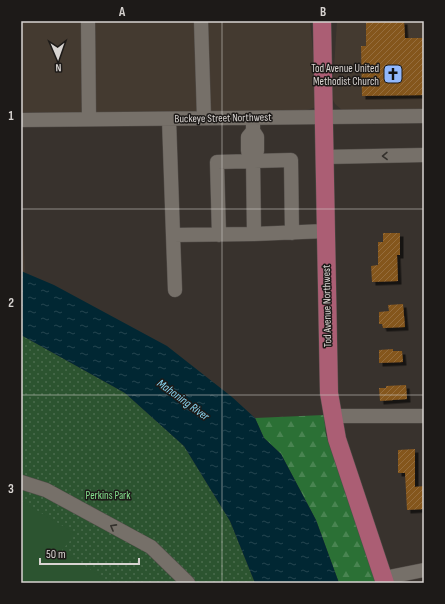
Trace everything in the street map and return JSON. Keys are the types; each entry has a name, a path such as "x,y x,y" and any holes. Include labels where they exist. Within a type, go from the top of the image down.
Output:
{"main road":[{"name":"Tod Avenue Northwest","path":"322,21 329,393 337,438 384,580"}],"street":[{"path":"88,21 89,119"},
{"path":"201,21 204,118"},
{"name":"Buckeye Street Northwest","path":"21,120 204,118 253,125 324,117 424,116"},
{"path":"169,119 175,290"},
{"path":"253,125 248,137 248,151 253,158 254,234"},
{"path":"324,157 424,155"},
{"path":"219,235 217,162 253,158 291,160 292,233"},
{"path":"173,235 219,235 326,231"},
{"path":"333,416 424,416"},
{"path":"21,482 46,490 151,547 188,583"},
{"path":"384,580 424,570"}],"shaded area":[{"path":"21,21 310,21 318,101 314,108 303,111 21,113"},
{"path":"337,21 424,21 424,111 349,111 342,110 335,104 332,98"},
{"path":"21,191 25,273 21,271"}],"green space":[{"name":"Perkins Park","path":"21,335 125,393 184,446 230,521 255,583 21,583"},
{"path":"324,415 326,435 377,583 339,583 316,520 281,454 264,438 255,418"},
{"path":"21,501 76,534 62,550 110,583 21,583"}],"water":[{"name":"Mahoning River","path":"21,271 54,285 167,346 232,397 255,418 264,438 281,454 316,520 339,583 255,583 230,521 184,446 125,393 21,335"}],"building":[{"name":"Tod Avenue United Methodist Church","path":"366,21 404,21 405,38 424,38 424,95 362,96 361,46 366,46"},
{"path":"383,233 400,233 400,255 397,255 398,281 372,282 371,266 378,265 378,242 383,242"},
{"path":"403,304 405,327 383,328 382,324 379,324 379,312 389,311 388,305"},
{"path":"393,349 393,351 402,351 403,362 379,363 379,350"},
{"path":"406,385 407,399 380,401 379,388 386,388 386,386"},
{"path":"415,449 415,487 424,486 424,509 407,510 405,473 398,473 398,450"}],"place":[{"name":"Tod Avenue United Methodist Church","path":"393,74"}]}
